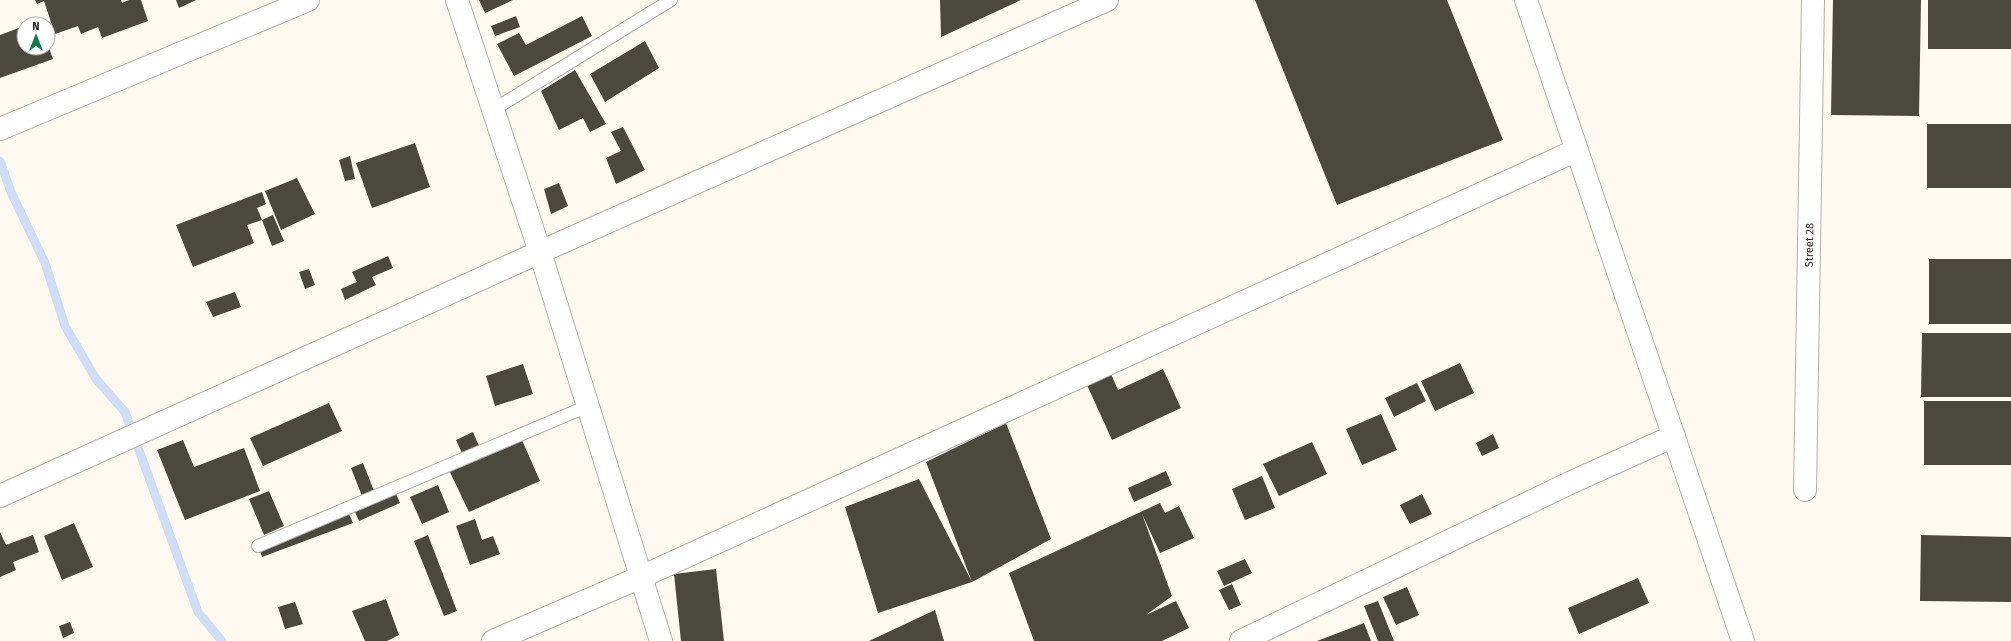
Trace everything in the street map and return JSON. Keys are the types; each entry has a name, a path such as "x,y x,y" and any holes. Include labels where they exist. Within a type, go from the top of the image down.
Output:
{"street":[{"path":"0,129 308,0"},
{"path":"457,0 540,252 661,641"},
{"path":"0,496 540,252 1107,0"},
{"path":"1526,0 1743,641"},
{"name":"Street 28","path":"1805,490 1813,0"},
{"path":"493,641 641,577 1577,150"},
{"path":"1240,641 1572,482 1674,436"}],"lane":[{"path":"493,110 671,0"},
{"path":"258,546 588,406"}],"building":[{"path":"35,0 121,0 122,3 129,0 141,0 148,21 102,38 98,27 81,34 78,26 56,34 56,16 49,16 44,1 37,4"},
{"path":"176,0 196,0 179,8"},
{"path":"479,0 513,0 485,13"},
{"path":"940,0 1021,0 941,37"},
{"path":"1255,0 1447,0 1503,140 1337,205"},
{"path":"1833,0 1921,0 1919,116 1831,115"},
{"path":"1928,0 2011,0 2011,49 1928,49"},
{"path":"516,16 520,27 495,36 491,26"},
{"path":"582,16 592,36 514,76 497,44 519,33 526,45"},
{"path":"16,29 16,56 52,56 53,59 0,78 0,35"},
{"path":"645,41 659,68 605,102 590,74"},
{"path":"575,70 606,124 590,132 583,118 559,130 541,91"},
{"path":"1927,124 2011,124 2011,188 1927,188"},
{"path":"623,127 645,170 616,184 606,158 621,151 611,132"},
{"path":"415,143 430,187 372,208 356,163"},
{"path":"350,156 355,179 345,181 339,160"},
{"path":"297,178 315,214 281,230 265,191"},
{"path":"559,183 568,206 551,214 544,189"},
{"path":"262,192 266,204 257,208 262,220 247,225 254,243 193,267 176,225"},
{"path":"273,215 284,241 272,246 262,220"},
{"path":"388,256 393,268 372,277 376,285 345,300 341,289 357,282 352,272"},
{"path":"1929,259 2011,259 2011,324 1929,324"},
{"path":"309,269 315,285 305,289 299,272"},
{"path":"235,292 241,307 213,317 206,302"},
{"path":"1922,333 2011,333 2011,397 1921,397"},
{"path":"1460,363 1474,393 1435,411 1421,381"},
{"path":"523,364 533,394 495,406 486,376"},
{"path":"1163,369 1181,408 1112,440 1087,385 1111,374 1118,390"},
{"path":"1417,383 1426,401 1394,417 1385,398"},
{"path":"1924,401 2011,401 2011,465 1924,465"},
{"path":"329,403 342,431 263,466 250,438"},
{"path":"1381,414 1397,450 1362,465 1346,429"},
{"path":"1006,423 1051,539 972,582 926,462"},
{"path":"473,432 479,446 462,453 456,440"},
{"path":"1493,434 1499,448 1482,456 1476,443"},
{"path":"521,438 540,481 469,512 449,470"},
{"path":"183,440 194,467 244,448 260,491 185,520 157,450"},
{"path":"1312,442 1327,474 1279,496 1263,464"},
{"path":"363,463 374,491 362,496 351,468"},
{"path":"1166,471 1172,485 1134,502 1128,488"},
{"path":"1262,476 1275,508 1245,520 1232,489"},
{"path":"919,479 972,582 878,613 845,507"},
{"path":"438,485 449,512 422,524 410,497"},
{"path":"269,491 284,526 264,535 249,499"},
{"path":"396,494 400,503 359,521 355,512"},
{"path":"1422,494 1432,514 1410,524 1400,505"},
{"path":"1160,503 1165,513 1179,506 1194,538 1160,553 1142,514 1172,596 1146,615 1176,601 1189,628 1162,641 1034,641 1009,573"},
{"path":"349,514 353,523 262,557 259,548"},
{"path":"475,519 482,540 493,536 500,554 470,565 456,526"},
{"path":"74,523 93,567 62,580 44,536"},
{"path":"0,532 6,545 33,535 39,552 13,562 16,570 0,577"},
{"path":"428,535 457,611 444,616 414,541"},
{"path":"1921,535 2011,537 2011,602 1920,601"},
{"path":"1245,559 1252,573 1224,586 1217,571"},
{"path":"716,569 724,641 681,641 674,574"},
{"path":"1638,578 1649,603 1579,634 1568,608"},
{"path":"1232,584 1241,605 1229,610 1219,590"},
{"path":"1407,587 1419,615 1396,625 1383,597"},
{"path":"386,599 399,635 387,641 365,641 352,611"},
{"path":"1378,601 1394,641 1378,641 1364,606"},
{"path":"295,602 303,624 285,629 278,607"},
{"path":"935,610 944,641 869,641"},
{"path":"70,622 74,633 63,638 59,626"},
{"path":"1364,623 1371,641 1317,641"}],"waterway":[{"path":"0,161 11,192 45,263 65,326 96,379 125,412 198,612 222,641"}]}
